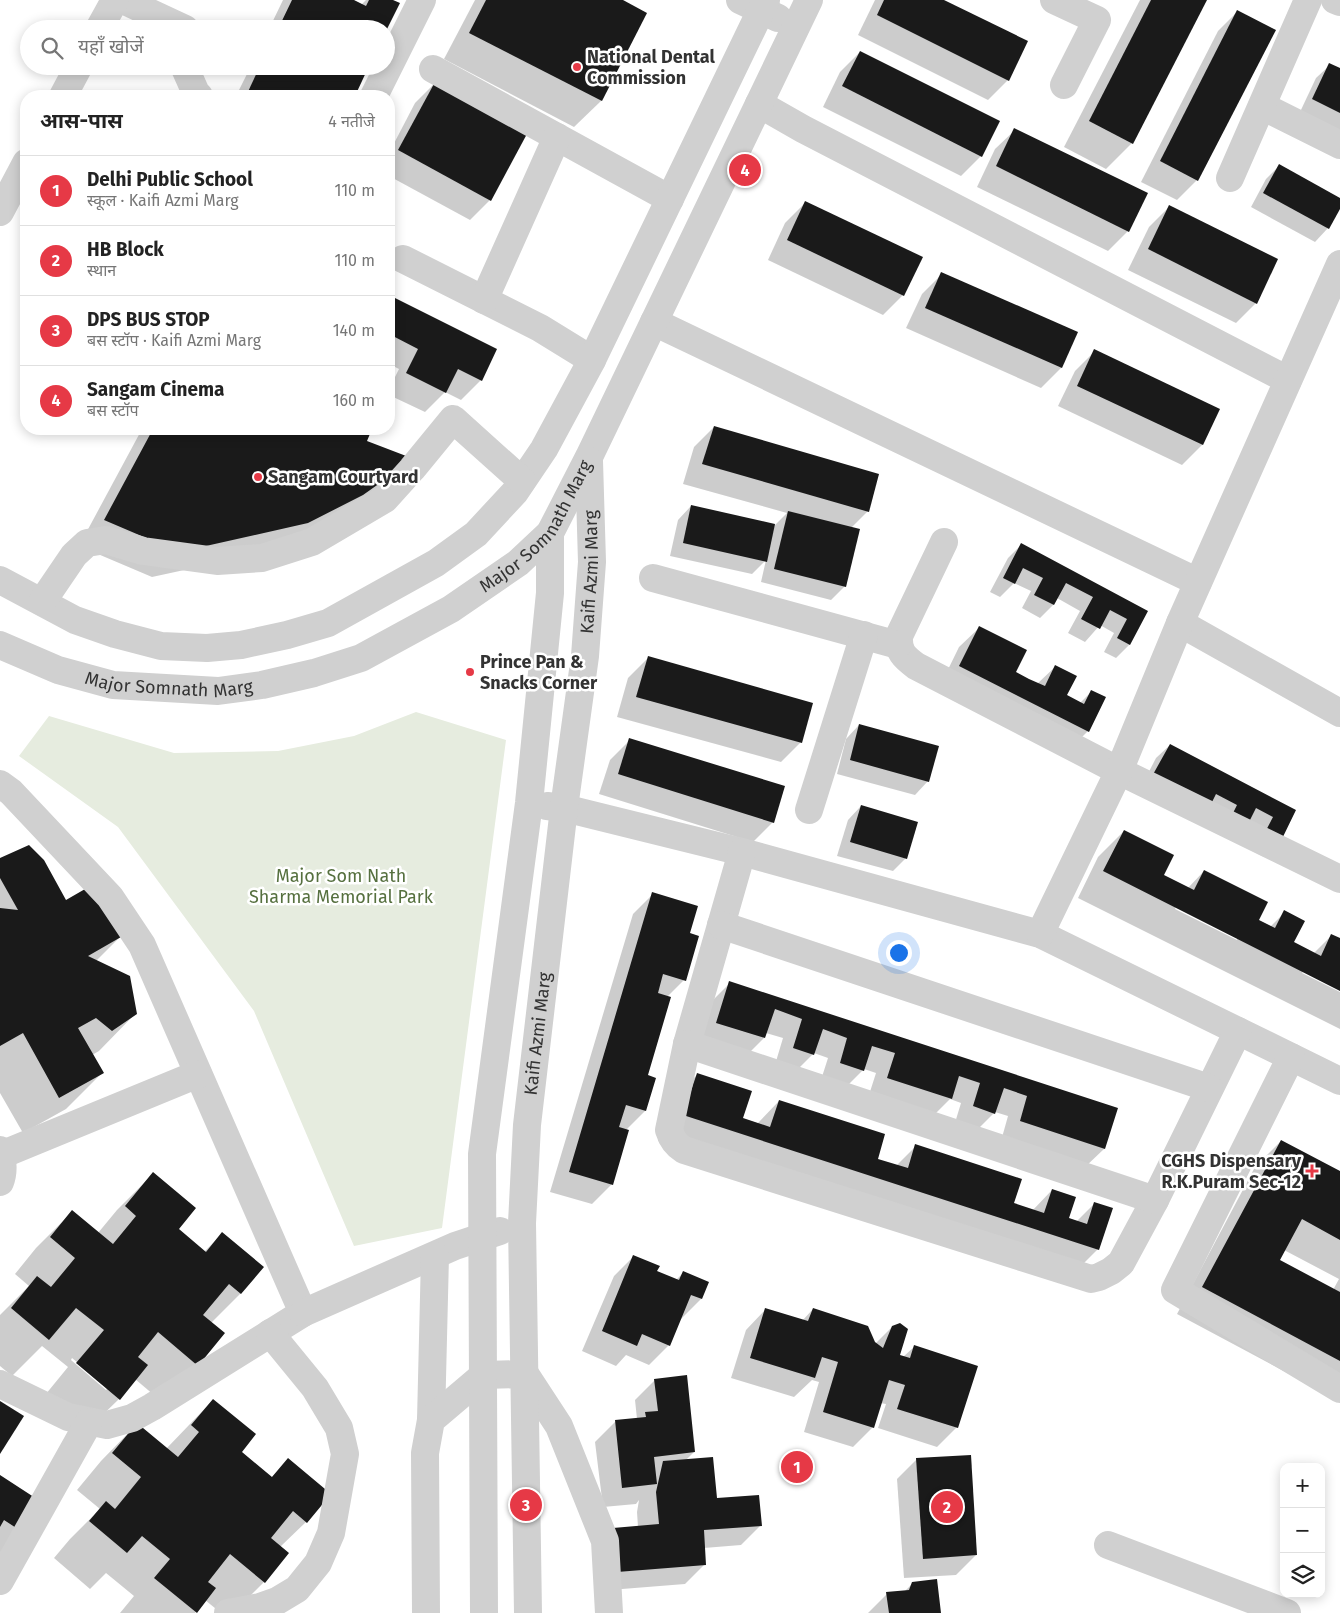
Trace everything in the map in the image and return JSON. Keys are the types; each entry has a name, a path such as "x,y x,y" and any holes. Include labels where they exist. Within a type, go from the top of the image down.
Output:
{"street":[{"path":"104,20 114,0"},
{"path":"123,0 173,20"},
{"name":"Major Somnath Marg","path":"0,644 58,670 112,685 218,691 262,685 361,658 451,609 518,563 550,533 654,322 808,0"},
{"path":"1054,0 1102,10 1064,85"},
{"path":"1230,178 1308,0"},
{"path":"1334,0 1340,2"},
{"path":"395,47 414,2"},
{"path":"756,3 796,26"},
{"name":"Major Somnath Marg","path":"0,580 76,620 161,646 207,648 241,645 288,635 328,623 436,563 476,534 515,492 544,449 592,360 670,199 756,3"},
{"path":"433,69 670,199"},
{"path":"65,90 74,75"},
{"path":"188,75 195,90"},
{"path":"377,90 383,75"},
{"path":"759,104 820,138 1288,380"},
{"path":"1262,106 1340,145"},
{"path":"484,300 557,137"},
{"path":"0,212 20,174"},
{"path":"403,259 540,328 592,360"},
{"path":"1040,934 1119,771 1180,623 1340,264"},
{"path":"654,322 1198,582"},
{"path":"42,602 74,555 88,543 106,540 143,551 217,562 262,558 312,542 385,499 453,419 522,481"},
{"name":"Kaifi Azmi Marg","path":"528,1613 522,1223 527,1125 564,808 585,656 591,572 588,457"},
{"path":"484,1613 482,1154 529,803 550,593 550,533"},
{"path":"944,542 899,636 898,645 905,658 916,666 1119,771 1340,879"},
{"path":"653,578 898,645"},
{"path":"1180,623 1340,713"},
{"path":"809,810 864,635"},
{"path":"4,796 110,897 142,945 303,1313"},
{"path":"529,803 564,808 742,852 1040,934 1340,1081"},
{"path":"742,852 687,1044 668,1130 672,1139 684,1150 1091,1279 1100,1277 1121,1263 1155,1200 1238,1031"},
{"path":"721,925 1209,1088"},
{"path":"687,1044 1155,1200"},
{"path":"1291,1057 1175,1290 1340,1389"},
{"path":"0,1182 2,1177 1,1152 198,1074"},
{"path":"0,1384 68,1417 107,1425 132,1418 303,1313 455,1246 522,1223"},
{"path":"426,1613 425,1453 430,1420 435,1256"},
{"path":"228,1613 277,1601 298,1590 318,1563 331,1533 346,1454 338,1428 315,1388 270,1333"},
{"path":"430,1420 484,1375 525,1374 559,1426 605,1540 609,1613"},
{"path":"0,1581 89,1422"},
{"path":"1108,1544 1287,1613"}],"green space":[{"name":"Major Som Nath Sharma Memorial Park","path":"416,712 506,740 442,1228 354,1246 254,1011 118,827 19,756 49,716 174,753 278,751 354,736"}],"building":[{"path":"292,0 354,0 366,6 369,0 393,0 400,3 392,20 282,20"},
{"name":"National Dental Commission","path":"486,0 623,0 647,13 602,101 469,33"},
{"path":"884,0 944,0 1028,41 1009,81 877,15"},
{"path":"1151,0 1207,0 1133,144 1089,121"},
{"path":"1237,10 1276,30 1198,181 1160,161"},
{"path":"860,51 1000,121 982,157 842,86"},
{"path":"1329,63 1340,68 1340,113 1312,99"},
{"path":"256,75 365,75 358,90 249,90"},
{"path":"435,82 528,132 491,201 398,150"},
{"path":"1014,128 1148,193 1129,232 996,166"},
{"path":"1279,164 1340,198 1340,209 1329,229 1263,193"},
{"path":"805,201 923,257 904,296 787,240"},
{"path":"1169,205 1278,259 1257,304 1148,249"},
{"path":"941,272 1078,332 1062,368 925,308"},
{"path":"395,298 497,349 482,381 458,369 446,393 406,373 418,349 395,337"},
{"path":"1094,349 1220,409 1203,445 1077,386"},
{"path":"714,426 879,474 869,512 702,464"},
{"name":"Sangam Courtyard","path":"150,435 370,435 367,441 414,459 363,495 308,523 179,552 104,520"},
{"path":"691,505 775,524 767,562 683,543"},
{"path":"788,511 860,529 846,587 774,569"},
{"path":"1021,543 1148,611 1130,645 1117,638 1127,619 1110,610 1100,629 1081,619 1093,597 1066,583 1054,605 1034,595 1043,578 1023,568 1015,584 1003,578"},
{"path":"979,626 1027,650 1016,672 1045,686 1055,665 1077,676 1067,695 1084,704 1091,690 1106,697 1089,732 959,666"},
{"path":"648,656 813,703 802,743 636,697"},
{"path":"859,724 939,746 929,782 850,760"},
{"path":"629,738 785,786 774,823 618,774"},
{"path":"1170,744 1296,810 1279,845 1263,836 1273,817 1256,808 1246,828 1230,819 1237,805 1216,794 1209,808 1151,778"},
{"path":"861,805 918,822 907,859 850,842"},
{"path":"1124,830 1174,855 1164,875 1194,890 1204,870 1268,902 1259,920 1275,928 1284,910 1305,921 1294,942 1321,956 1331,934 1340,938 1340,991 1103,871"},
{"path":"29,845 44,860 66,900 92,885 121,937 88,956 130,976 137,1014 112,1031 96,1018 78,1028 104,1073 59,1098 23,1033 0,1046 0,908 18,910 0,878 0,858"},
{"path":"652,892 698,906 690,933 699,936 686,981 663,974 658,993 671,997 648,1075 656,1078 646,1111 626,1105 619,1127 629,1130 613,1185 569,1172"},
{"path":"729,981 1118,1108 1105,1149 1020,1121 1027,1096 1004,1088 995,1114 973,1106 980,1083 959,1076 952,1099 887,1078 895,1053 872,1046 864,1071 840,1063 847,1038 823,1029 814,1055 793,1048 802,1019 775,1009 765,1038 716,1023"},
{"path":"697,1073 752,1091 743,1118 770,1127 779,1100 885,1134 878,1159 908,1168 915,1144 1022,1179 1014,1203 1044,1213 1052,1189 1076,1197 1069,1218 1087,1224 1094,1202 1113,1208 1099,1250 683,1115"},
{"path":"1281,1140 1340,1171 1340,1240 1302,1219 1280,1260 1340,1292 1340,1361 1202,1287"},
{"path":"153,1172 196,1208 179,1229 206,1252 222,1232 264,1267 241,1294 229,1284 203,1315 225,1333 198,1366 158,1332 138,1357 148,1365 120,1400 76,1363 104,1330 76,1308 49,1340 11,1308 37,1276 51,1287 75,1258 50,1237 72,1210 113,1244 136,1216 125,1206"},
{"path":"633,1255 660,1266 657,1271 679,1280 683,1271 709,1282 702,1299 691,1295 670,1346 642,1334 637,1346 602,1331"},
{"path":"765,1308 808,1321 813,1308 868,1326 875,1342 883,1348 892,1326 900,1323 908,1329 900,1355 910,1358 914,1345 978,1366 958,1428 897,1409 905,1385 889,1380 874,1428 823,1412 838,1362 822,1357 815,1378 750,1358"},
{"path":"687,1375 695,1452 654,1457 657,1484 622,1488 615,1420 646,1417 645,1412 658,1411 654,1379"},
{"path":"213,1399 256,1434 242,1452 272,1477 288,1458 331,1494 307,1523 293,1511 271,1538 289,1553 265,1583 230,1554 208,1582 216,1588 197,1613 154,1578 170,1559 142,1536 127,1553 89,1521 106,1501 115,1509 141,1477 112,1453 137,1423 178,1457 199,1432 191,1425"},
{"path":"0,1401 24,1416 0,1454"},
{"path":"971,1455 977,1555 923,1559 916,1458"},
{"path":"713,1457 717,1498 759,1495 762,1526 704,1530 706,1565 617,1572 613,1528 659,1524 656,1492 663,1461"},
{"path":"0,1475 43,1503 24,1533 4,1520 0,1527"},
{"path":"937,1579 941,1613 889,1613 886,1592 909,1590 912,1582"}],"place":[{"name":"National Dental Commission","path":"577,67"},
{"name":"Sangam Cinema","path":"745,170"},
{"name":"Sangam Courtyard","path":"258,477"},
{"name":"Prince Pan & Snacks Corner","path":"470,672"},
{"name":"CGHS Dispensary R.K.Puram Sec-12","path":"1312,1171"},
{"name":"Delhi Public School","path":"797,1467"},
{"name":"DPS BUS STOP","path":"526,1505"},
{"name":"HB Block","path":"947,1507"}]}
